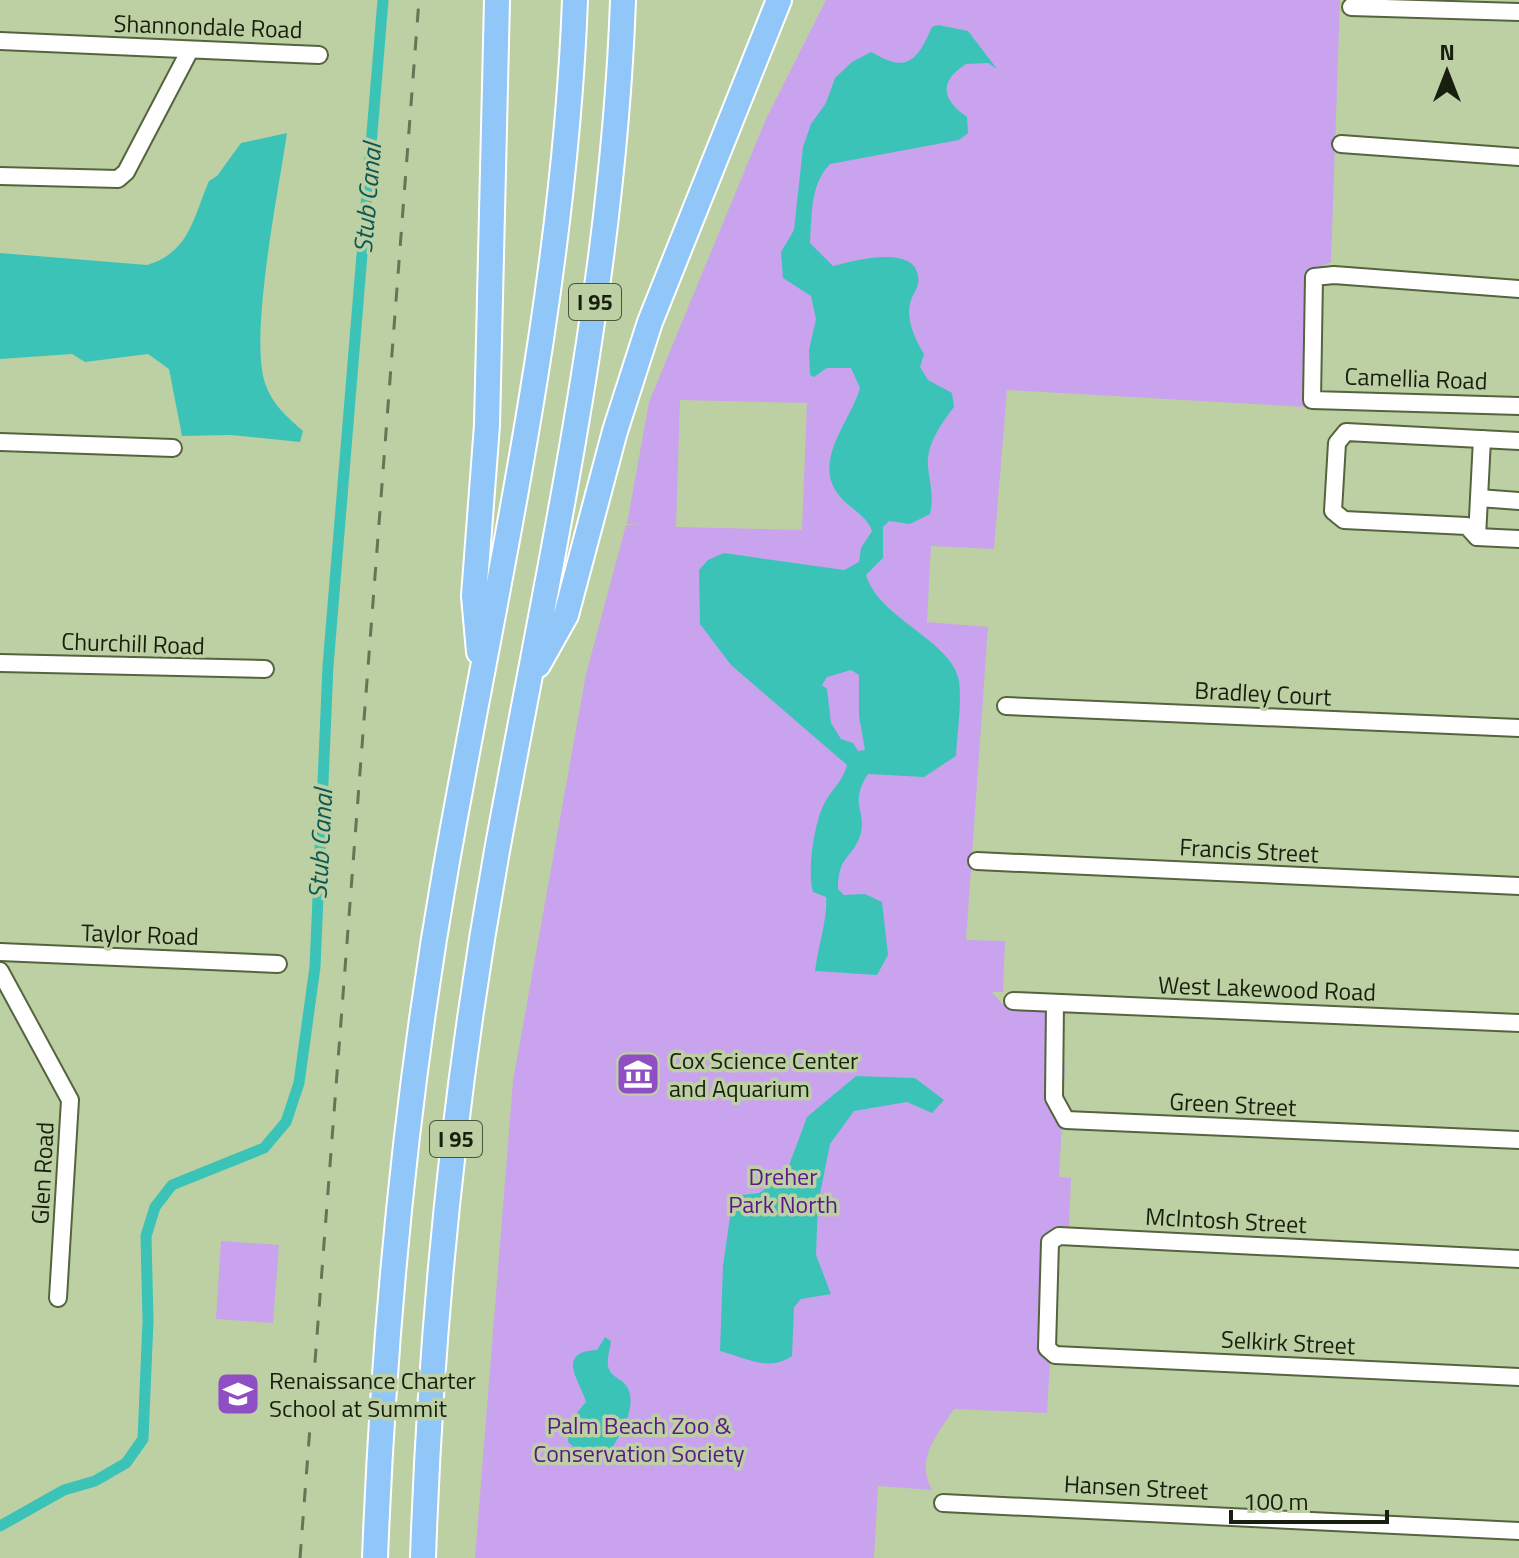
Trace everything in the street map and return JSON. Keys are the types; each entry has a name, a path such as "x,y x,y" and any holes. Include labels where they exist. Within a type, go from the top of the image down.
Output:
{"highway":[{"path":"482,674 474,596 487,425 497,0"},
{"name":"I 95","path":"375,1558 389,1324 409,1124 444,883 555,248 575,0"},
{"name":"I 95","path":"423,1558 434,1358 453,1156 491,889 600,270 613,156 623,0"},
{"path":"529,681 566,615 607,458 641,346 779,0"}],"street":[{"path":"1351,7 1519,12"},
{"name":"Shannondale Road","path":"0,41 319,55"},
{"path":"0,176 118,179 126,172 190,50"},
{"path":"1341,144 1519,157"},
{"name":"Camellia Road","path":"1519,289 1334,275 1314,277 1312,400 1519,406"},
{"path":"1519,441 1346,432 1337,443 1333,511 1344,520 1467,526 1477,537 1519,539"},
{"path":"1477,537 1482,439"},
{"path":"0,442 173,448"},
{"path":"1479,498 1519,501"},
{"name":"Churchill Road","path":"0,663 265,669"},
{"name":"Bradley Court","path":"1006,706 1519,728"},
{"name":"Francis Street","path":"977,861 1519,886"},
{"name":"Taylor Road","path":"0,952 278,964"},
{"name":"Glen Road","path":"0,971 70,1100 58,1298"},
{"name":"West Lakewood Road","path":"1013,1001 1519,1023"},
{"name":"Green Street","path":"1055,1003 1054,1098 1066,1120 1519,1140"},
{"name":"McIntosh Street","path":"1055,1355 1047,1348 1050,1242 1059,1236 1519,1259"},
{"name":"Selkirk Street","path":"1055,1355 1519,1377"},
{"name":"Hansen Street","path":"943,1503 1519,1531"}],"green space":[{"name":"Dreher Park North","path":"826,0 1340,0 1331,262 1313,270 1305,407 1007,390 994,549 931,546 927,622 988,627 966,940 1005,941 1003,992 992,992 1006,1008 1059,1009 1059,1066 1065,1066 1059,1177 1071,1178 1069,1227 1058,1227 1047,1413 954,1409 935,1438 927,1458 927,1479 932,1490 878,1486 874,1558 475,1558 513,1081 586,674 626,525 641,525 627,524 649,402 766,119","holes":["680,400 807,403 802,530 676,527"]},
{"path":"221,1241 279,1245 273,1323 216,1319"}],"water":[{"path":"938,25 968,31 997,69 988,63 966,64 947,84 948,98 967,117 968,133 959,140 830,164 815,191 810,243 833,266 894,257 914,266 918,283 909,314 914,335 924,354 920,367 928,380 952,393 954,407 929,451 930,514 910,524 889,521 883,527 883,558 866,575 873,591 885,604 930,641 954,667 960,690 956,756 924,777 868,774 859,793 860,836 840,870 838,889 844,895 865,894 882,902 888,955 877,975 815,971 826,897 813,892 813,847 821,811 847,765 731,665 700,624 699,570 708,560 724,553 844,570 859,562 861,548 872,531 866,520 838,494 831,481 829,467 836,440 860,388 851,368 827,368 814,377 810,375 809,350 816,319 811,296 783,278 781,252 794,230 803,147 811,124 826,103 835,78 852,62 871,52 899,63 912,59 922,48 932,27","holes":["851,670 859,675 859,716 865,750 858,751 853,743 841,739 831,723 827,689 822,685 827,677"]},
{"path":"287,133 263,298 261,361 265,383 276,404 303,431 300,442 231,435 182,436 169,369 148,354 85,362 72,354 0,359 0,253 147,265 173,252 181,242 194,220 209,181 217,176 241,143"},
{"path":"856,1076 915,1078 944,1100 932,1113 907,1102 854,1111 830,1144 818,1204 816,1255 831,1294 801,1299 794,1307 792,1356 783,1361 757,1362 720,1351 723,1266 733,1196 759,1193 785,1176 807,1117"},
{"path":"605,1337 611,1341 609,1369 625,1384 631,1401 630,1410 608,1454 591,1455 577,1450 568,1442 572,1420 586,1402 573,1362 576,1356 584,1352 597,1350"}],"waterway":[{"name":"Stub Canal","path":"0,1526 64,1490 95,1481 126,1463 143,1439 148,1321 146,1236 155,1207 172,1185 264,1148 286,1122 299,1083 315,967 328,666 383,0"}],"railway":[{"path":"300,1558 419,0"}],"place":[{"name":"Cox Science Center and Aquarium","path":"638,1074"},
{"name":"Renaissance Charter School at Summit","path":"238,1394"}],"park label":[{"name":"Palm Beach Zoo & Conservation Society","path":"639,1439"}]}
